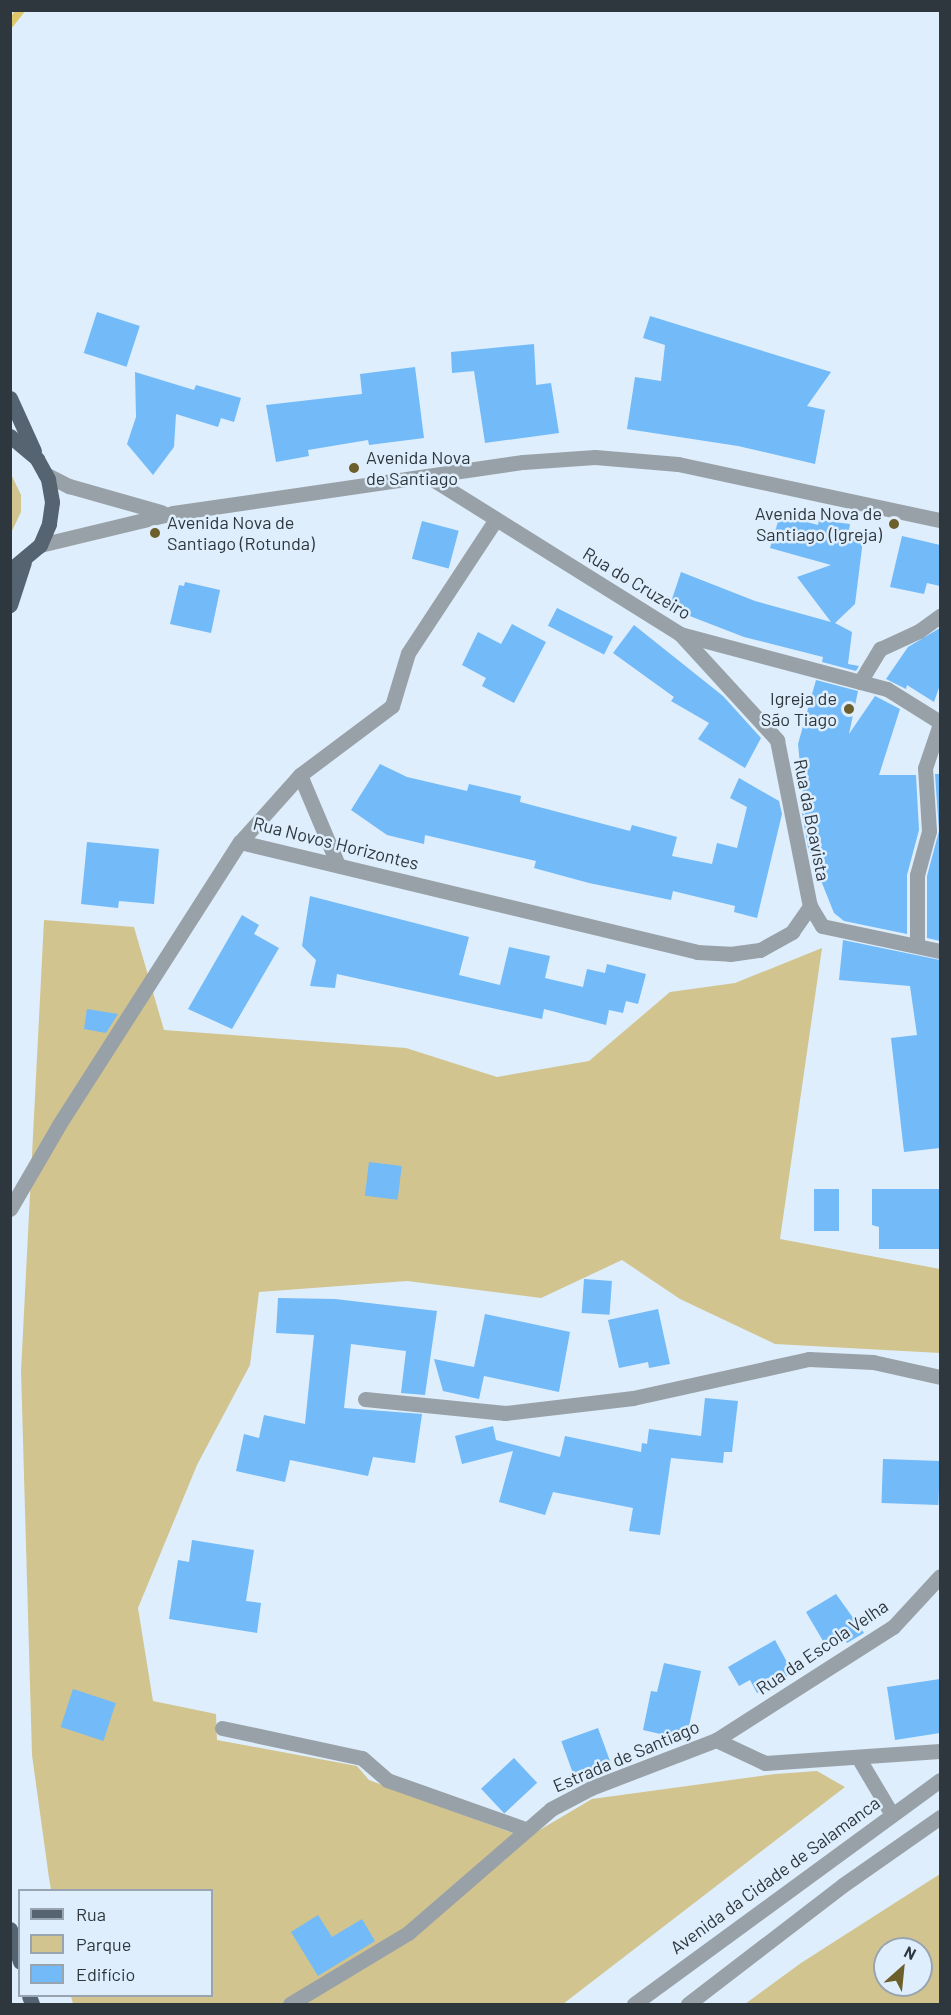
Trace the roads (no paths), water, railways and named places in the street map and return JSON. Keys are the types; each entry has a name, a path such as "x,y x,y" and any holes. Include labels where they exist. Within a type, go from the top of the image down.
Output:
{"main road":[{"path":"10,398 45,474 52,502 49,524 40,545 24,562 10,570"},
{"path":"10,436 37,459"},
{"path":"10,604 24,562"},
{"path":"10,1929 18,1955"}],"street":[{"path":"40,545 172,513 523,462 595,458 678,464 940,520"},
{"path":"45,474 69,486 136,508 172,513"},
{"name":"Rua do Cruzeiro","path":"429,477 680,634 887,689 939,716"},
{"name":"Rua Novos Horizontes","path":"496,519 408,653 392,706 300,775 240,842 697,952 730,954 760,950 792,932 810,906"},
{"path":"860,682 880,650 919,631 940,616"},
{"name":"Rua da Boavista","path":"680,634 777,741 810,906 822,926 838,932 940,951"},
{"path":"917,945 917,875 929,831 925,768 939,716"},
{"path":"300,775 338,865"},
{"path":"10,1209 60,1122 240,842"},
{"path":"365,1399 505,1413 633,1398 809,1359 873,1362 940,1377"},
{"name":"Rua da Escola Velha","path":"716,1740 892,1627 940,1576"},
{"path":"222,1728 362,1758 387,1780 525,1829"},
{"name":"Estrada de Santiago","path":"290,2004 408,1933 451,1900 525,1829 551,1809 591,1788 716,1740 765,1763 859,1759 940,1750"},
{"path":"859,1759 891,1813"},
{"name":"Avenida da Cidade de Salamanca","path":"634,2004 891,1813 940,1780"},
{"path":"688,2004 843,1885 940,1816"}],"waterway":[{"path":"10,24 21,10"}],"place":[{"name":"Avenida Nova de Santiago","path":"354,468"},
{"name":"Avenida Nova de Santiago (Igreja)","path":"894,524"},
{"name":"Avenida Nova de Santiago (Rotunda)","path":"155,533"},
{"name":"Igreja de São Tiago","path":"849,709"}]}
